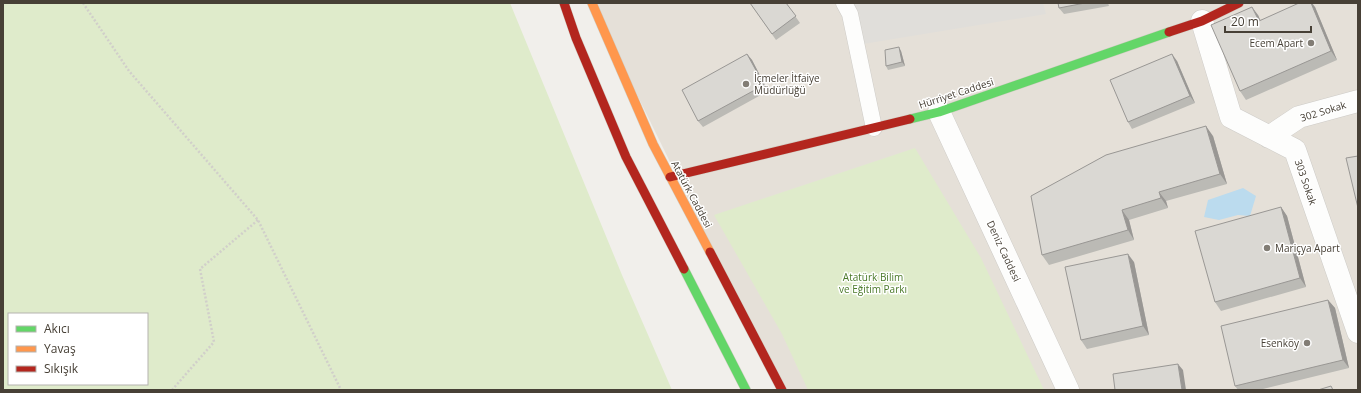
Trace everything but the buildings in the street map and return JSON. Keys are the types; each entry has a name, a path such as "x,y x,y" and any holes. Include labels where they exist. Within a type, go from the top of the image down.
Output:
{"street":[{"path":"564,3 576,38 626,157 746,390"},
{"name":"Atatürk Caddesi","path":"592,3 653,144 782,390"},
{"name":"Hürriyet Caddesi","path":"670,177 939,112 1202,21 1240,3"},
{"name":"303 Sokak","path":"1202,21 1231,117 1295,150 1358,332"},
{"name":"302 Sokak","path":"1269,137 1300,117 1358,101"},
{"name":"Deniz Caddesi","path":"939,112 1068,390"}],"lane":[{"path":"844,3 850,14 874,128"}],"path":[{"path":"83,3 129,71 258,220 341,390"},
{"path":"172,390 214,342 200,269 258,220"}],"shaded area":[{"path":"592,3 1358,3 1358,390 782,390"},
{"path":"844,3 1043,3 1046,14 857,45"}],"green space":[{"path":"3,3 510,3 622,275 672,390 3,390"},
{"name":"Atatürk Bilim ve Eğitim Parkı","path":"915,148 981,258 1044,390 808,390 782,334 714,215"}],"water":[{"path":"1243,188 1256,196 1250,216 1238,215 1219,220 1204,217 1208,200"}],"traffic: fast":[{"path":"910,119 939,112 1169,32"},
{"path":"684,269 746,390"}],"traffic: slow":[{"path":"592,3 653,144 710,252"}],"traffic: jam":[{"path":"564,3 576,38 626,157 684,269"},
{"path":"1169,32 1202,21 1239,3"},
{"path":"670,177 910,119"},
{"path":"710,252 782,390"}],"place":[{"name":"Ecem Apart","path":"1311,43"},
{"name":"İçmeler İtfaiye Müdürlüğü","path":"746,84"},
{"name":"Mariçya Apart","path":"1267,248"},
{"name":"Esenköy","path":"1307,343"}]}
